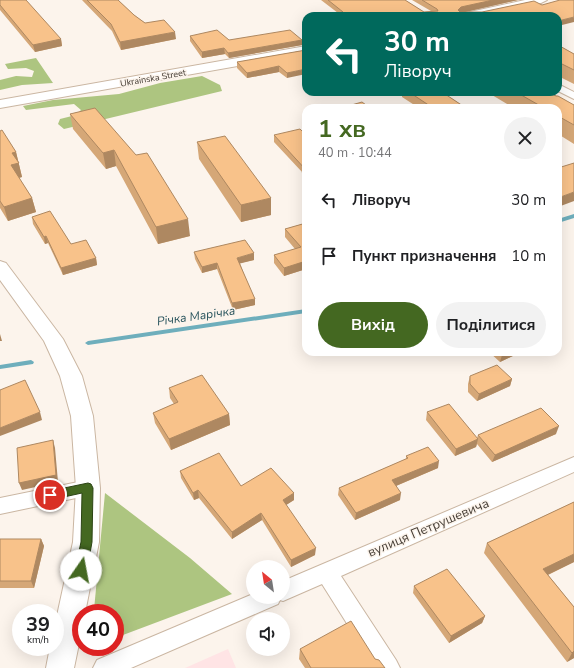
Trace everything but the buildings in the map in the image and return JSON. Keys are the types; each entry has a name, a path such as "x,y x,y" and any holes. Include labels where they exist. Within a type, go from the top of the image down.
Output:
{"street":[{"path":"484,12 541,0"},
{"name":"Ukrainska Street","path":"0,104 302,51"},
{"path":"562,89 574,96"},
{"path":"0,267 53,339 72,376 82,416 88,488 86,542 60,668"},
{"name":"вулиця Петрушевича","path":"290,588 574,464"},
{"path":"0,506 88,488"},
{"path":"326,571 388,668"},
{"path":"105,668 254,604"}],"shaded area":[{"path":"228,649 236,668 185,668"}],"green space":[{"path":"36,58 53,83 22,85 0,90 0,80 16,76 32,77 34,71 26,68 8,69 5,64"},
{"path":"202,76 220,85 222,91 64,129 58,124 60,119 76,115 81,110 74,104 26,110 23,106 53,100 119,94 160,83"},
{"path":"105,493 190,558 232,594 124,635 124,604 95,604"}],"waterway":[{"name":"Річка Марічка","path":"562,220 574,216"},
{"name":"Річка Марічка","path":"88,343 302,312"},
{"name":"Річка Марічка","path":"0,367 31,362"}],"route":[{"path":"50,495 88,488 86,542 81,570"}]}
